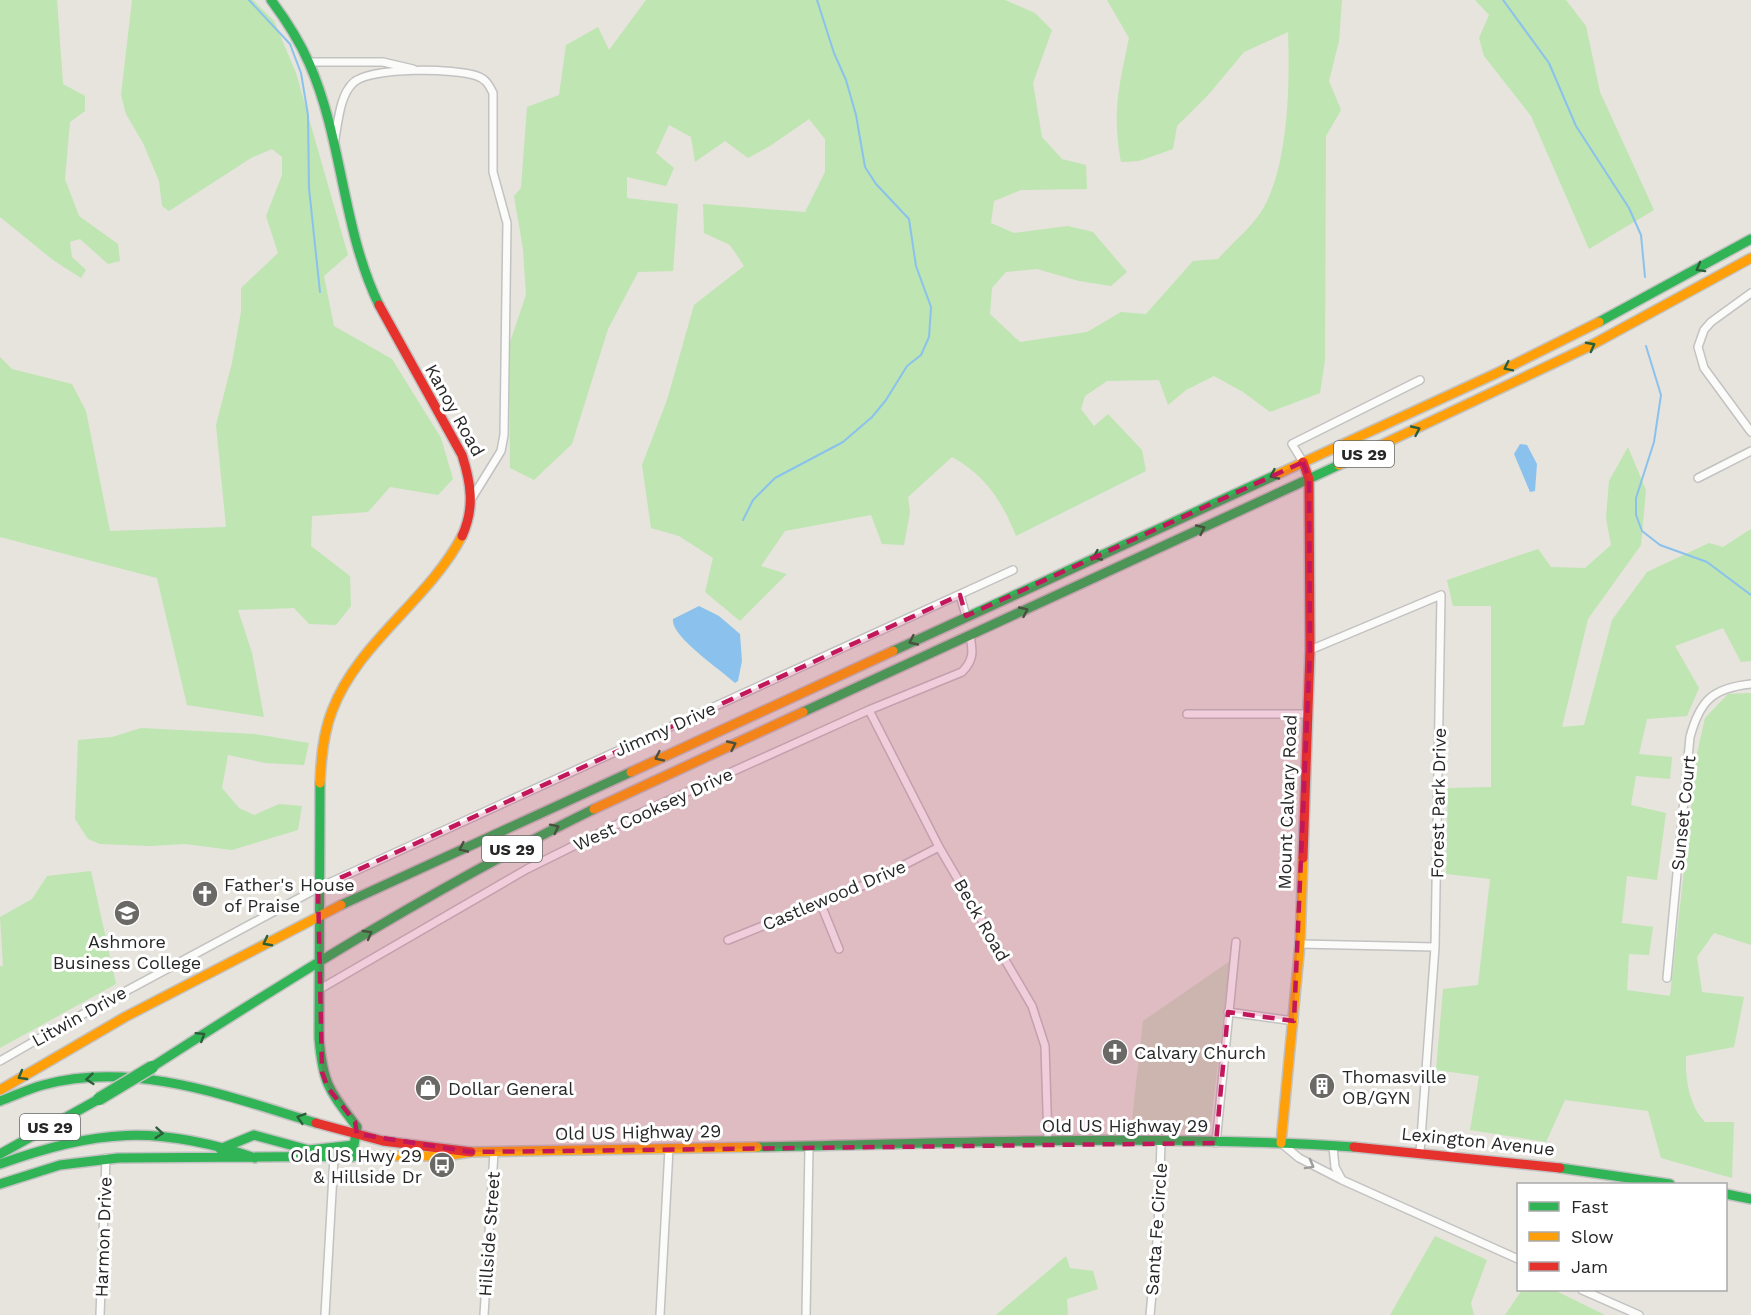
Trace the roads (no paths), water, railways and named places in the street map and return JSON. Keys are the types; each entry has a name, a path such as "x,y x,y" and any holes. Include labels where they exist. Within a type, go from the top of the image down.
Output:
{"main road":[{"name":"Kanoy Road","path":"271,0 291,25 309,62 348,215 375,297 389,328 458,445 471,479 472,498 468,519 449,561 429,587 367,651 351,674 333,709 325,738 319,789 318,888 322,1072 328,1088 355,1122 354,1145"},
{"name":"US 29","path":"0,1090 125,1017 319,915 1497,373 1609,317 1751,239"},
{"name":"US 29","path":"0,1154 99,1099 320,962 511,850 635,789 1309,479 1588,347 1751,258"},
{"name":"Mount Calvary Road","path":"1281,1143 1300,944 1308,714 1309,479 1303,462"},
{"path":"0,1101 47,1085 115,1077 213,1092 354,1145"},
{"path":"0,1164 89,1137 124,1132 160,1133 225,1146 255,1158"},
{"path":"205,1157 242,1136 255,1134 316,1151 354,1145 471,1152"},
{"name":"Old US Highway 29","path":"0,1184 61,1163 106,1158 135,1156 334,1157 354,1145 445,1156 471,1152 1048,1143 1281,1143"},
{"name":"Lexington Avenue","path":"1281,1143 1531,1162 1659,1183"},
{"path":"1727,1194 1751,1199"}],"street":[{"path":"309,62 383,62 422,72"},
{"path":"333,149 347,90 360,78 384,72 444,70 480,76 487,82 493,93 494,172 507,223 504,435 501,451 472,498"},
{"path":"1751,293 1711,322 1704,330 1698,348 1704,368 1751,432"},
{"path":"1303,462 1292,444 1420,380"},
{"path":"1698,478 1751,452"},
{"name":"Jimmy Drive","path":"318,888 1013,570"},
{"path":"960,595 966,616"},
{"name":"Forest Park Drive","path":"1310,650 1441,595 1435,947 1420,1152"},
{"name":"West Cooksey Drive","path":"320,989 527,869 636,815 869,710 962,672 970,663 973,651 970,636"},
{"name":"Sunset Court","path":"1667,978 1690,737 1696,718 1708,699 1727,686 1751,684"},
{"name":"Beck Road","path":"869,710 939,847 1032,1006 1045,1046 1048,1143"},
{"path":"1187,714 1308,714"},
{"name":"Castlewood Drive","path":"728,940 869,883 939,847"},
{"name":"Litwin Drive","path":"0,1061 318,888"},
{"path":"820,902 839,949"},
{"path":"1216,1143 1236,942"},
{"path":"1300,944 1435,947"},
{"path":"1228,1012 1294,1021"},
{"name":"Santa Fe Circle","path":"1150,1315 1158,1230 1161,1143"},
{"path":"1281,1143 1299,1158 1342,1180 1517,1259"},
{"path":"806,1315 809,1147"},
{"path":"1333,1147 1335,1167 1342,1180"},
{"path":"660,1315 669,1149"},
{"name":"Hillside Street","path":"484,1315 494,1152"},
{"path":"326,1315 334,1157"},
{"name":"Harmon Drive","path":"100,1315 106,1158"},
{"path":"1584,1291 1639,1315"}],"water":[{"path":"1520,444 1527,445 1537,464 1535,491 1530,492 1514,454"},
{"path":"699,606 719,616 740,634 742,661 738,681 735,683 688,643 674,626 673,619"}],"waterway":[{"path":"249,0 290,44 301,73 308,115 309,188 320,292"},
{"path":"743,520 753,500 775,478 843,442 872,417 886,400 907,366 921,355 929,337 931,307 916,266 909,219 876,184 865,167 856,115 846,80 834,53 817,0"},
{"path":"1503,0 1549,63 1576,126 1629,208 1641,235 1645,277"},
{"path":"1646,346 1661,395 1654,442 1636,498 1636,515 1642,531 1660,545 1707,562 1751,595"}],"place":[{"name":"Father's House of Praise","path":"205,894"},
{"name":"Ashmore Business College","path":"127,913"},
{"name":"Calvary Church","path":"1115,1052"},
{"name":"Thomasville OB/GYN","path":"1322,1086"},
{"name":"Dollar General","path":"428,1088"},
{"name":"Old US Hwy 29 & Hillside Dr","path":"442,1165"}]}
